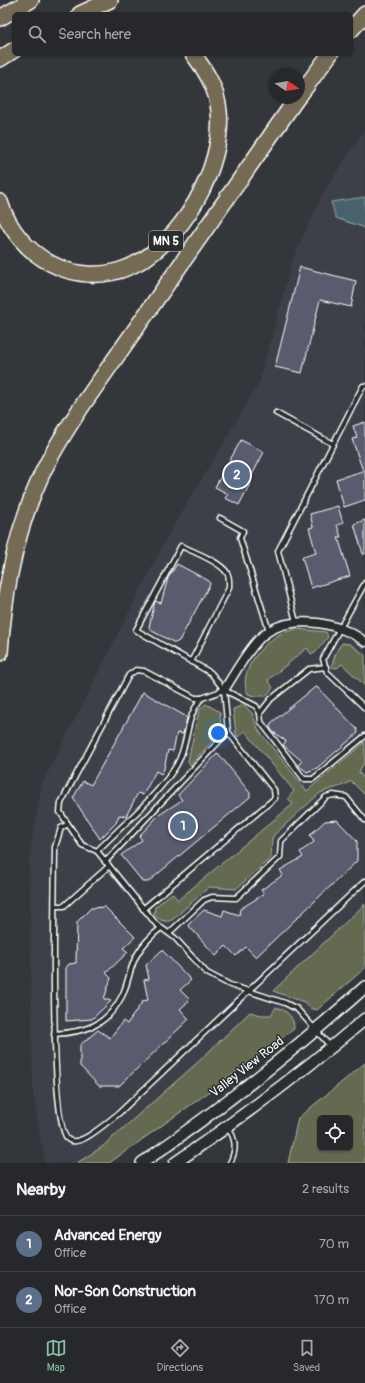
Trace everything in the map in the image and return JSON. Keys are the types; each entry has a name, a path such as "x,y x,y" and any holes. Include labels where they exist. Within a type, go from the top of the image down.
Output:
{"highway":[{"path":"84,12 110,0"},
{"path":"0,18 30,1"},
{"path":"353,28 365,14"},
{"path":"0,59 12,51"},
{"name":"MN 5","path":"0,202 3,213 17,237 36,256 55,267 80,274 107,274 129,267 150,255 169,238 189,213 204,187 215,160 219,136 219,111 214,88 205,69 195,56"},
{"path":"305,88 329,56"},
{"path":"0,653 12,560 26,514 40,476 60,440 88,396 293,104"}],"main road":[{"name":"Valley View Road","path":"142,1163 206,1117 317,1030 365,987"},
{"path":"175,1163 228,1127 331,1048 365,1019"}],"street":[{"path":"224,690 250,651 260,638 269,631 296,622 313,622 340,628 365,642"}],"lane":[{"path":"296,622 278,551 363,386 365,386"},
{"path":"276,413 333,444"},
{"path":"220,518 243,531 240,538 269,631"},
{"path":"191,662 229,588 229,580 227,573 222,566 181,546 136,630 191,662 210,673 224,690 256,706 260,713 261,722 304,779 313,779 365,736"},
{"path":"365,583 323,659 328,672 365,708"},
{"path":"260,713 271,699 308,669 326,667"},
{"path":"224,690 202,698 195,698 144,671 136,670 129,675 61,803 60,812 82,845 97,851 143,909 207,972 230,985 285,1003 297,1009 317,1030 331,1048"},
{"path":"143,909 275,798 274,790 228,732 224,690"},
{"path":"97,851 156,791 176,766 183,753 191,713 202,698"},
{"path":"105,862 228,732"},
{"path":"168,933 204,900 212,897 236,898 280,858 281,841 326,797 340,794 346,796 365,820"},
{"path":"68,824 61,828 55,847 54,1034 60,1116 63,1135 69,1140 76,1142 86,1138 118,1114 365,881"},
{"path":"55,906 64,906 109,866"},
{"path":"54,1034 82,1031 100,1022 108,1015 122,996 138,953 149,939 161,928"},
{"path":"228,1127 234,1137 236,1146 230,1163"}],"shaded area":[{"path":"365,129 365,968 331,998 259,1055 111,1163 45,1163 33,1093 29,857 42,784 166,539 259,383 293,259 322,195"}],"green space":[{"path":"296,629 326,632 328,637 315,653 311,654 307,648 268,680 273,688 266,696 254,696 248,694 245,686 246,677 252,660 271,640 278,635"},
{"path":"342,643 350,644 365,655 365,686 342,664 337,668 331,667 337,650"},
{"path":"206,704 220,712 221,732 190,765 188,761 199,710"},
{"path":"244,705 252,713 259,731 307,791 365,742 365,761 359,772 365,780 365,795 351,781 320,793 274,835 272,839 271,858 236,889 209,887 172,920 162,920 154,914 155,907 172,893 178,900 293,804 288,798 294,791 245,731 238,737 236,734 233,709"},
{"path":"365,904 365,968 317,1010 310,1008 304,1002 273,991"},
{"path":"276,1007 283,1010 291,1017 294,1024 294,1029 109,1163 77,1163 102,1147 198,1062 250,1012 261,1015 271,1015"},
{"path":"365,1063 365,1163 288,1163 298,1118"}],"water":[{"path":"365,197 365,228 336,218 331,202"}],"building":[{"path":"300,267 356,281 351,307 320,300 302,373 275,367"},
{"path":"365,422 365,500 344,507 336,479 363,471 352,439 357,438 353,426"},
{"path":"241,440 264,452 239,505 225,498 228,494 215,487"},
{"path":"338,506 343,523 337,525 341,537 338,537 350,576 311,588 302,557 316,553 309,528 313,527 310,514"},
{"path":"365,520 365,554 363,554 354,524"},
{"path":"177,564 209,581 210,584 179,641 175,643 152,631 149,627 155,601 161,603 168,578"},
{"path":"317,687 357,729 358,733 317,768 307,772 298,765 302,761 283,745 286,741 272,731 270,727 271,723"},
{"path":"143,692 187,718 183,734 177,733 173,751 168,750 164,769 161,774 156,771 143,795 138,793 126,816 119,815 116,823 100,839 73,798 83,781 91,785"},
{"path":"218,753 250,793 250,797 148,882 143,882 121,855 142,840 139,836 159,815 182,800 178,795"},
{"path":"337,820 357,841 357,861 256,957 246,947 236,956 226,946 216,956 188,925 204,910 222,916 224,910 239,915 240,909 264,894 261,890 283,875 280,870 303,857 300,852 314,842 310,835 325,821"},
{"path":"105,907 135,937 123,948 128,952 106,973 111,978 104,999 111,1001 92,1019 66,1021 66,968 69,964 76,963 77,922 91,908"},
{"path":"162,950 191,980 180,990 190,1000 180,1009 189,1019 119,1086 99,1086 80,1066 80,1045 98,1030 110,1038 123,1021 127,1024 143,1001 148,1000 144,980 149,979 146,965"}],"place":[{"name":"Nor-Son Construction","path":"237,475"},
{"name":"Advanced Energy","path":"183,826"}]}
